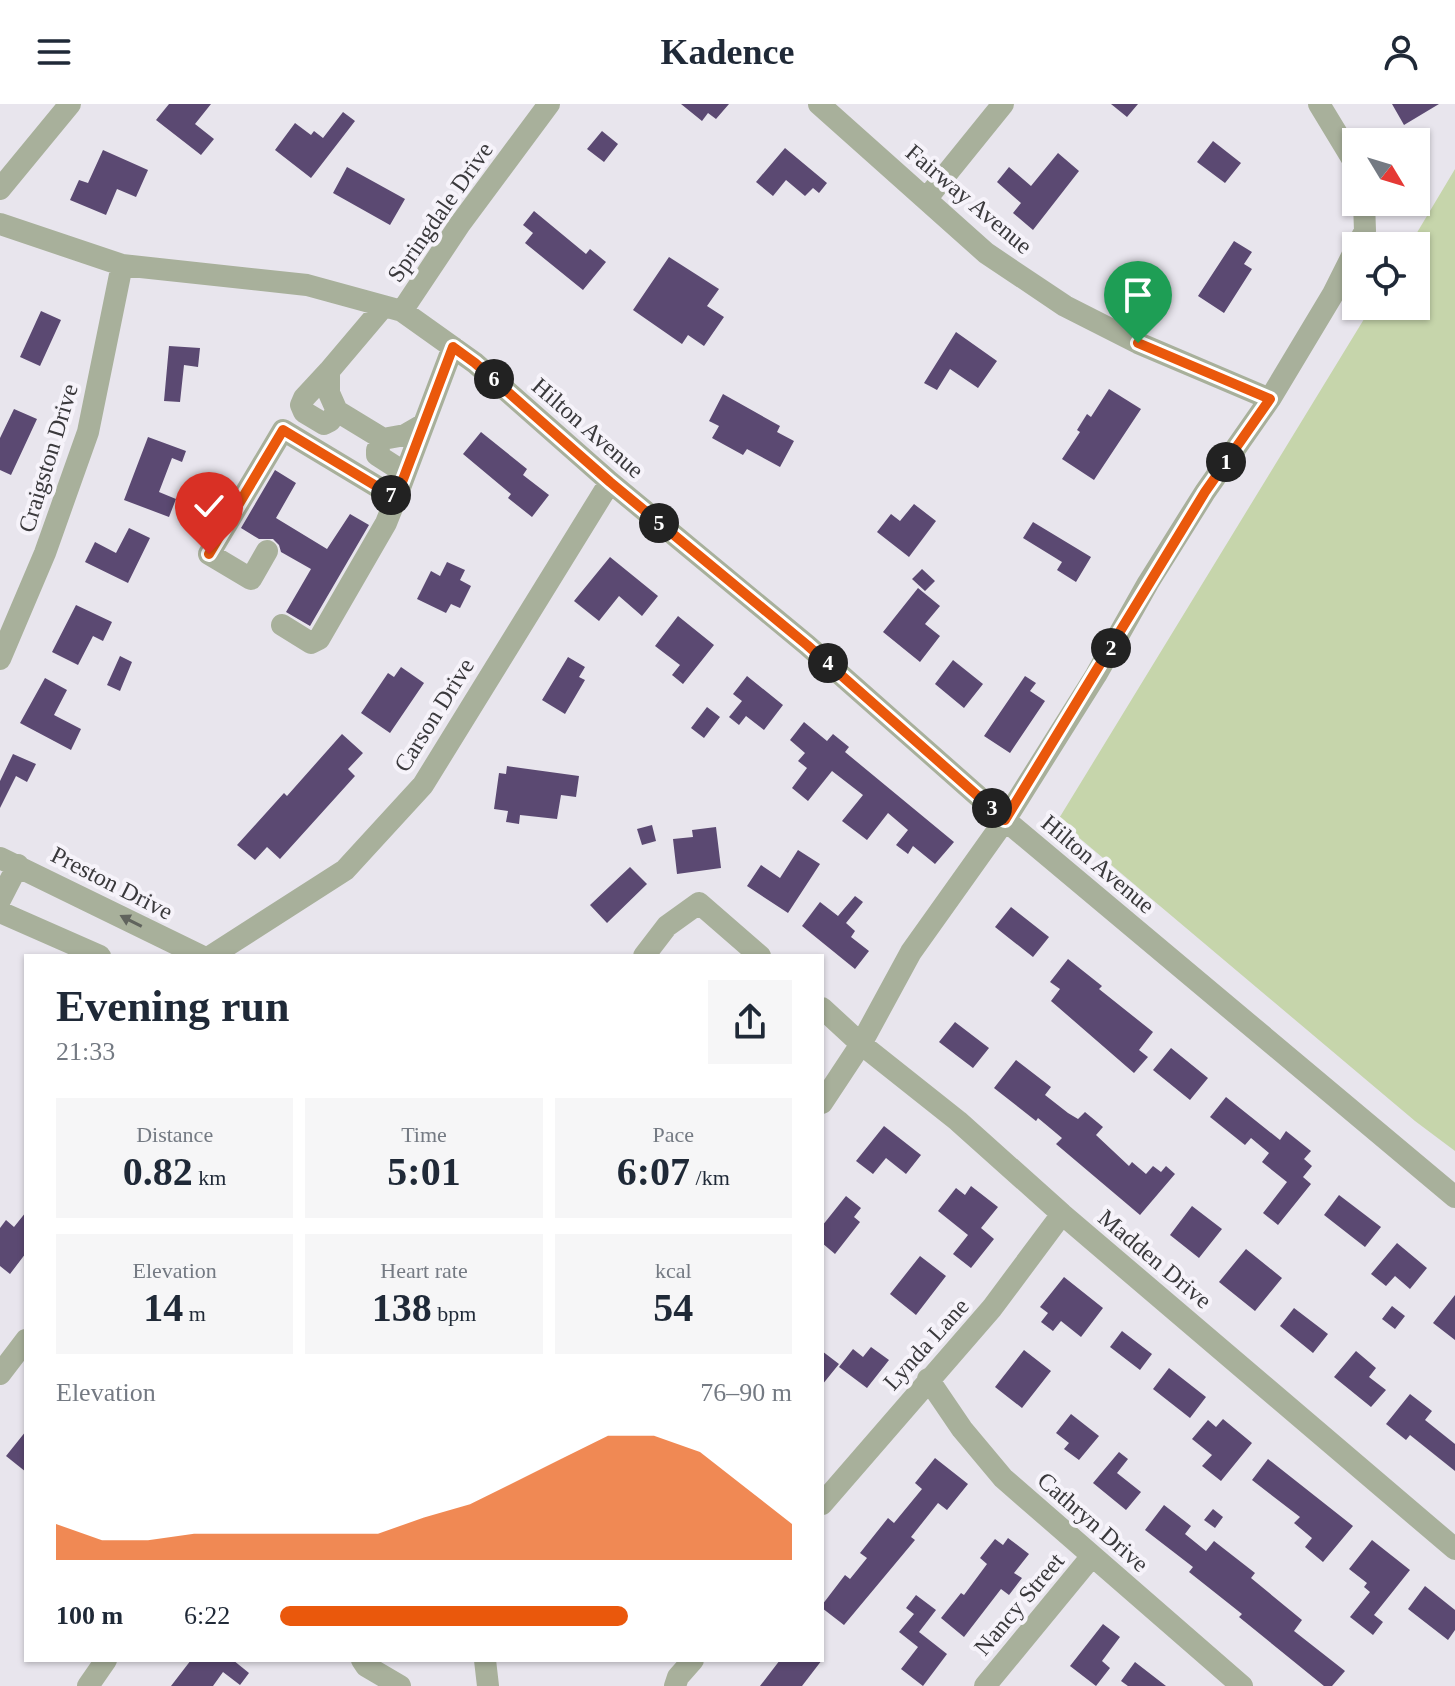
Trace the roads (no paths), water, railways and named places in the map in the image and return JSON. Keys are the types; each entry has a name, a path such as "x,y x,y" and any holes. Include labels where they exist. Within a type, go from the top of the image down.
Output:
{"street":[{"path":"0,189 70,104"},
{"name":"Springdale Drive","path":"393,309 549,104"},
{"name":"Fairway Avenue","path":"819,104 986,253 1065,306 1138,343 1270,399"},
{"path":"927,198 1003,104"},
{"path":"1319,104 1342,142"},
{"name":"Hilton Avenue","path":"0,224 122,265 307,285 393,309 453,347 807,645 1005,820 1455,1197"},
{"name":"Craigston Drive","path":"0,659 45,553 88,432 122,265"},
{"path":"824,1100 861,1044 911,952 1005,820 1173,544 1270,399 1342,276"},
{"path":"337,411 324,424 304,412 301,405 329,371 393,309"},
{"path":"282,625 311,643 319,639 386,523 453,347"},
{"path":"329,371 329,393 337,411 383,439 405,435 424,424"},
{"path":"267,551 251,579 209,554 283,430 396,498"},
{"path":"383,439 377,455 405,473"},
{"name":"Carson Drive","path":"214,954 345,870 423,785 610,482"},
{"path":"0,900 9,861"},
{"name":"Preston Drive","path":"9,861 197,954"},
{"path":"646,954 667,926 699,903 758,954"},
{"path":"0,912 95,954"},
{"name":"Madden Drive","path":"824,1010 861,1044 958,1121 1062,1214 1455,1549"},
{"name":"Lynda Lane","path":"824,1502 992,1308 1062,1214"},
{"path":"0,1374 24,1345"},
{"name":"Cathryn Drive","path":"928,1379 962,1429 1003,1478 1242,1686"},
{"name":"Nancy Street","path":"985,1686 1092,1556"},
{"path":"88,1686 105,1662"},
{"path":"363,1662 400,1686"},
{"path":"485,1662 488,1686"},
{"path":"675,1686 678,1677 691,1662"}]}
